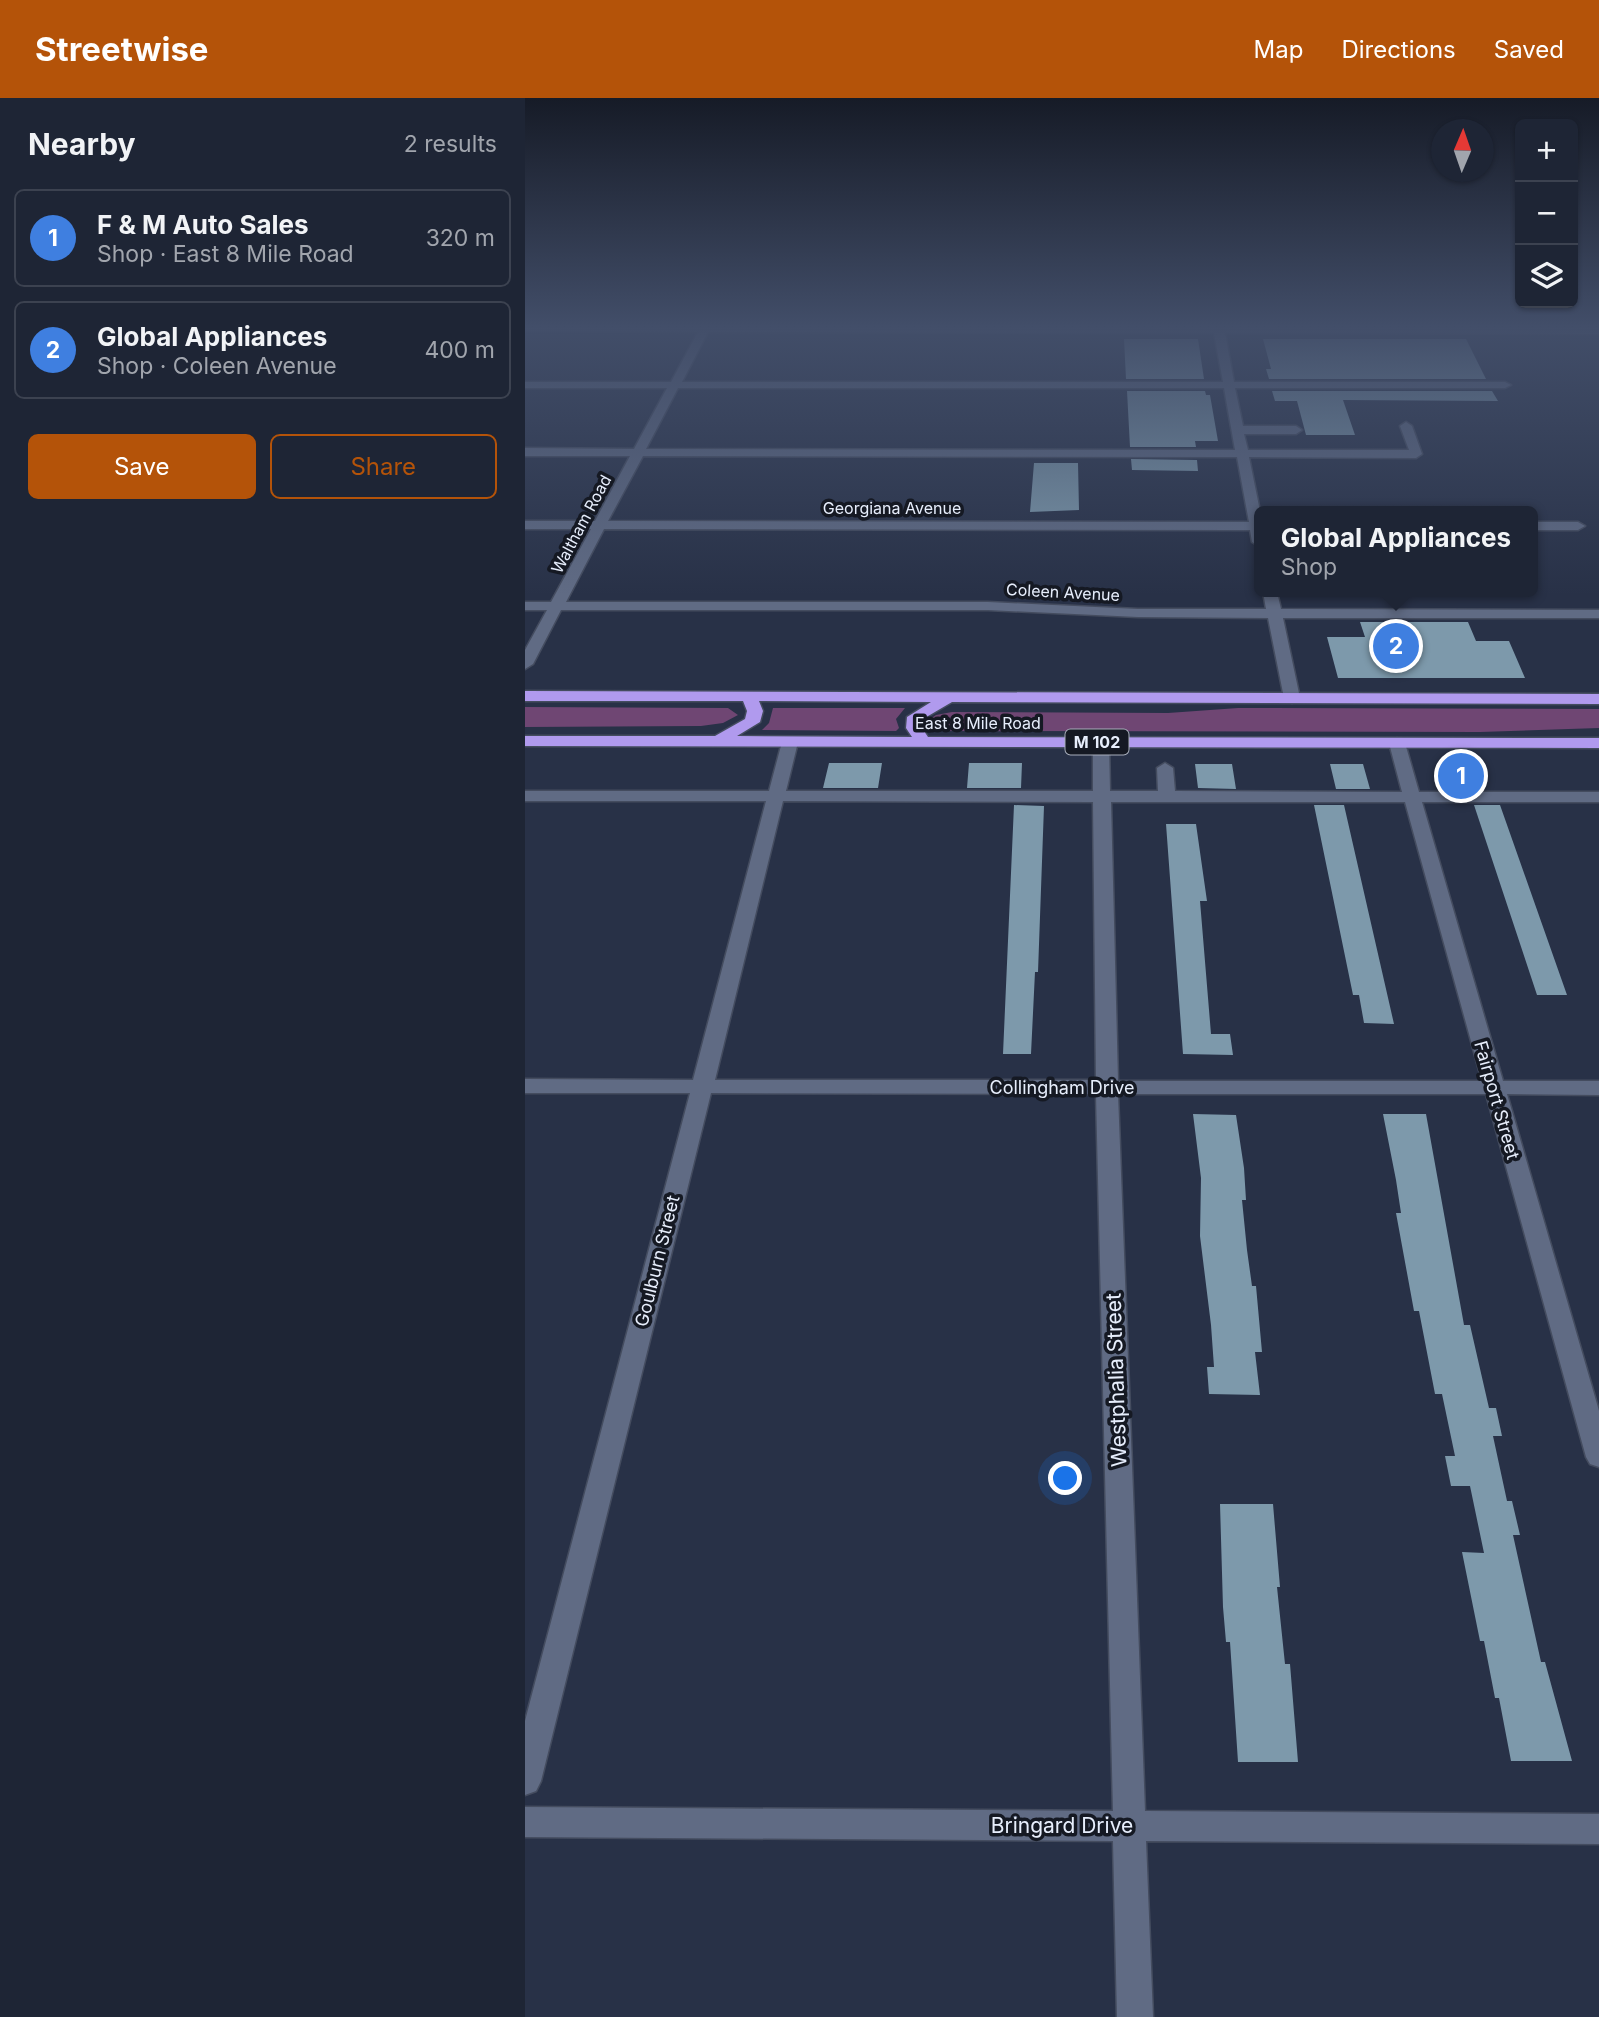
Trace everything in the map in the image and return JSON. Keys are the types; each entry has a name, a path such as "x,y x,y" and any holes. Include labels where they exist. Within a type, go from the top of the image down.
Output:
{"highway":[{"name":"East 8 Mile Road","path":"525,696 1599,699"},
{"path":"713,741 736,733 752,722 755,711 749,697"},
{"path":"923,742 914,728 915,717 928,708 954,698"},
{"name":"East 8 Mile Road","path":"525,741 1599,743"}],"street":[{"name":"Waltham Road","path":"525,664 658,416"},
{"path":"1235,416 1254,508"},
{"path":"525,453 1416,454 1406,426"},
{"path":"1238,429 1296,430"},
{"name":"Georgiana Avenue","path":"525,525 1254,526"},
{"path":"1538,526 1579,526"},
{"path":"1271,597 1292,698"},
{"name":"Coleen Avenue","path":"525,606 988,606 1125,612 1599,614"},
{"name":"Goulburn Street","path":"525,1781 790,742"},
{"name":"Westphalia Street","path":"1101,742 1107,1087 1135,2017"},
{"name":"Fairport Street","path":"1397,743 1599,1457"},
{"path":"1165,768 1167,795"},
{"path":"525,796 1599,797"},
{"name":"Collingham Drive","path":"525,1086 1599,1088"},
{"name":"Bringard Drive","path":"525,1822 1599,1829"}],"shaded area":[{"path":"525,707 728,708 738,715 723,723 701,726 525,727"},
{"path":"773,708 905,708 896,719 899,728 896,731 762,730 769,723"},
{"path":"1238,708 1599,709 1599,728 1480,732 950,731 932,728 929,720 936,715 952,712 1168,713"}],"building":[{"path":"1128,416 1214,416 1218,441 1195,441 1196,447 1130,447"},
{"path":"1301,416 1348,416 1355,435 1306,435"},
{"path":"1131,459 1197,460 1198,471 1132,470"},
{"path":"1034,463 1078,463 1079,510 1030,512"},
{"path":"1360,622 1468,622 1476,641 1509,641 1525,678 1338,678 1327,637 1365,637"},
{"path":"829,763 882,763 878,788 823,788"},
{"path":"969,763 1022,763 1021,788 967,788"},
{"path":"1195,764 1232,764 1236,789 1198,788"},
{"path":"1330,764 1363,764 1370,789 1336,789"},
{"path":"1014,805 1044,806 1038,972 1035,972 1031,1054 1003,1054"},
{"path":"1314,805 1344,805 1394,1024 1364,1023 1359,995 1353,995"},
{"path":"1474,805 1500,805 1567,995 1537,995"},
{"path":"1166,824 1196,824 1207,901 1200,901 1211,1034 1230,1034 1233,1055 1183,1054"},
{"path":"1193,1114 1236,1115 1244,1168 1246,1200 1242,1200 1247,1250 1252,1286 1256,1286 1262,1352 1255,1352 1260,1395 1209,1394 1207,1367 1214,1367 1200,1236 1201,1178"},
{"path":"1383,1114 1426,1114 1464,1325 1470,1325 1489,1408 1496,1408 1502,1436 1493,1436 1507,1501 1512,1501 1520,1535 1513,1535 1541,1662 1545,1662 1572,1761 1511,1761 1499,1698 1495,1698 1484,1641 1480,1641 1462,1552 1484,1553 1470,1486 1451,1486 1445,1456 1455,1456 1442,1394 1435,1394 1419,1311 1414,1311 1396,1213 1401,1213 1396,1180"},
{"path":"1220,1504 1273,1504 1280,1587 1277,1587 1285,1664 1290,1664 1298,1762 1238,1762 1230,1642 1226,1642 1223,1607"}],"place":[{"name":"Global Appliances","path":"1396,646"},
{"name":"F & M Auto Sales","path":"1461,776"}]}
